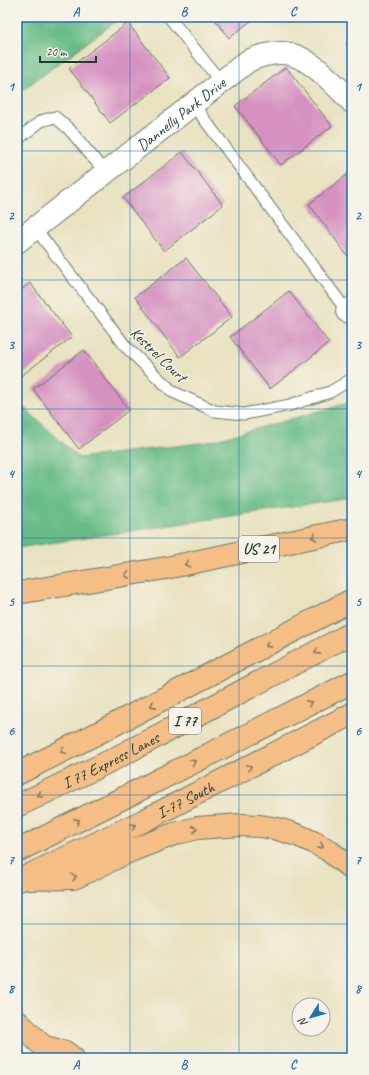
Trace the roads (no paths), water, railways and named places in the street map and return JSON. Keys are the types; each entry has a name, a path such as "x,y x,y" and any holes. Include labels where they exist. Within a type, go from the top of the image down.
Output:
{"main road":[{"name":"US 21","path":"17,593 166,568 352,529"},
{"name":"I 77","path":"17,774 352,600"},
{"name":"I 77 Express Lanes","path":"17,806 112,760 352,633"},
{"name":"I 77","path":"17,851 352,682"},
{"name":"I-77 South","path":"19,880 143,821 352,714"},
{"path":"19,880 74,878 130,851 174,834 197,828 241,825 278,829 297,835 328,850 352,869"},
{"path":"17,1021 49,1053 65,1052 72,1058"}],"street":[{"name":"Dannelly Park Drive","path":"17,242 248,61 259,56 283,52 301,57 325,75 352,102"}],"lane":[{"path":"169,17 222,82"},
{"path":"193,104 350,312"},
{"path":"17,140 41,121 55,117 70,129 105,172"},
{"name":"Kestrel Court","path":"35,228 127,348 173,392 215,411 244,414 297,403 330,392 352,379"}]}
